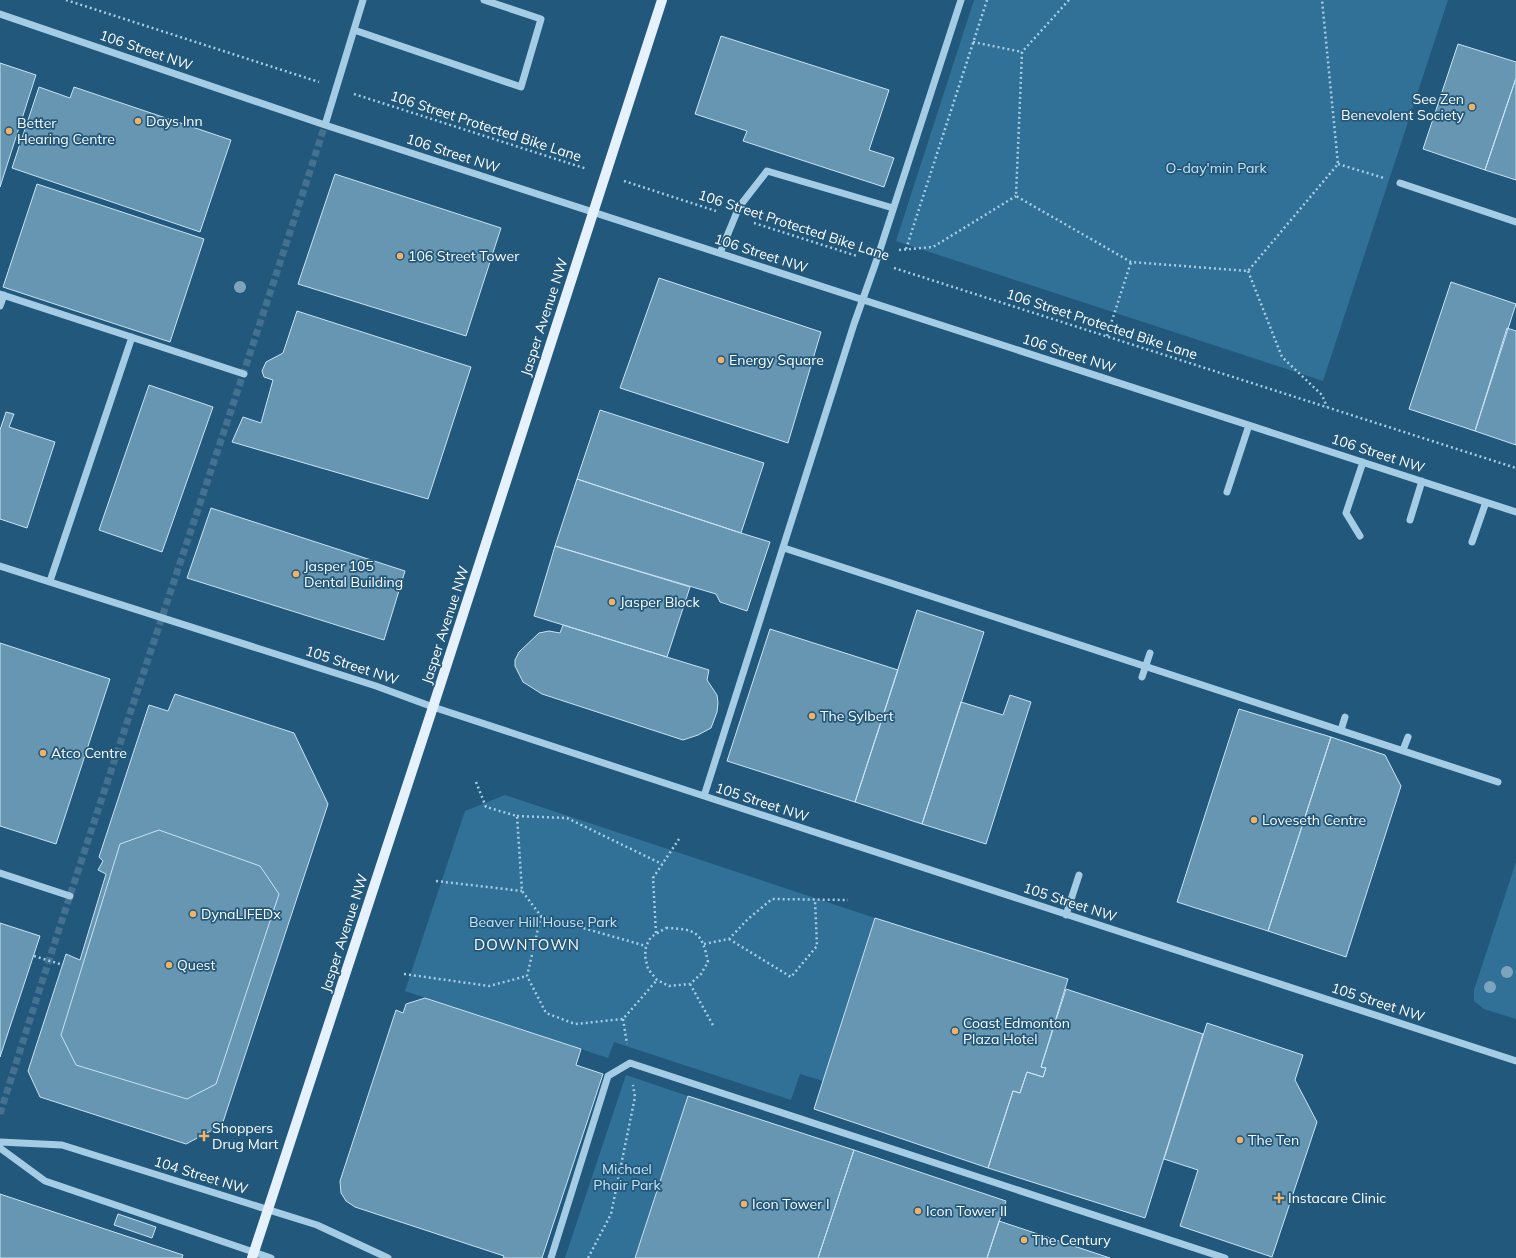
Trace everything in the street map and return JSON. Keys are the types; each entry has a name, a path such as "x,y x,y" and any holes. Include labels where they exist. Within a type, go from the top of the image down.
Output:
{"main road":[{"name":"Jasper Avenue NW","path":"253,1255 433,707 662,0"}],"street":[{"path":"325,125 363,0"},
{"path":"354,30 521,86 541,19 484,0"},
{"path":"704,796 863,299 961,0"},
{"name":"106 Street NW","path":"0,14 325,125 1516,512"},
{"path":"720,253 740,207 767,171 894,208"},
{"path":"1400,183 1516,222"},
{"path":"0,306 2,294 244,374"},
{"path":"50,582 132,337"},
{"path":"1227,492 1249,425"},
{"path":"1360,536 1346,513 1363,462"},
{"path":"1410,520 1422,481"},
{"path":"1472,542 1486,502"},
{"path":"784,548 1498,782"},
{"name":"105 Street NW","path":"0,566 376,686 433,707 1516,1061"},
{"path":"1142,677 1150,653"},
{"path":"1341,730 1345,716"},
{"path":"1403,750 1408,737"},
{"path":"0,873 70,896"},
{"path":"1066,915 1079,875"},
{"path":"551,1258 608,1076 630,1063 1225,1258"},
{"name":"104 Street NW","path":"0,1142 62,1145 317,1225 388,1258"},
{"path":"0,1148 45,1181 253,1255 272,1258"}],"path":[{"name":"106 Street Protected Bike Lane","path":"66,0 735,217 877,260 1516,468"},
{"path":"906,249 987,0"},
{"path":"1016,196 1022,52 1069,0"},
{"path":"1248,271 1338,164 1322,0"},
{"path":"973,42 1022,52"},
{"path":"1338,164 1400,183"},
{"path":"877,260 883,254 906,249 933,246 1016,196"},
{"path":"1016,196 1131,262 1248,271"},
{"path":"1108,336 1131,262"},
{"path":"1248,271 1282,357 1322,395 1327,407"},
{"path":"476,782 486,806 517,816 567,818 662,864"},
{"path":"517,816 522,891 541,916 646,946"},
{"path":"656,933 653,878 679,839"},
{"path":"436,881 522,891"},
{"path":"704,944 729,939 748,919 772,900 848,900"},
{"path":"729,939 791,977 817,946 814,900"},
{"path":"541,916 528,976 546,1013 575,1024 623,1019 657,980"},
{"path":"666,928 683,928 696,933 704,944 708,962 701,974 690,984 669,986 657,980 648,969 646,946 651,937 656,933 666,928"},
{"path":"34,956 63,965"},
{"path":"404,974 489,986 528,976"},
{"path":"690,984 714,1027"},
{"path":"588,1258 611,1214 635,1097"}],"green space":[{"name":"O-day'min Park","path":"974,0 1448,0 1323,381 896,241"},
{"name":"Beaver Hill House Park","path":"505,795 875,918 823,1081 800,1074 791,1100 614,1042 608,1058 405,991 465,811"},
{"path":"1516,862 1516,1019 1484,1009 1474,1001 1474,990"},
{"name":"Michael Phair Park","path":"626,1075 688,1096 635,1258 565,1258"}],"building":[{"path":"721,36 889,90 869,150 894,158 884,187 743,141 747,131 695,114"},
{"path":"1458,44 1516,62 1516,78 1485,170 1423,149"},
{"name":"Better Hearing Centre","path":"0,63 36,75 0,187"},
{"path":"1516,78 1516,180 1485,170"},
{"path":"39,87 70,98 74,87 231,140 200,232 12,168"},
{"name":"106 Street Tower","path":"335,174 501,228 466,336 298,284"},
{"path":"37,184 204,239 170,342 3,287"},
{"name":"Energy Square","path":"659,278 821,332 788,443 620,388"},
{"path":"1451,282 1516,304 1475,431 1409,409"},
{"path":"297,311 471,367 428,499 232,442 243,417 261,423 273,380 264,377 262,371 266,362 283,353"},
{"path":"1507,328 1516,331 1516,445 1475,431"},
{"path":"149,385 213,407 162,552 99,530"},
{"path":"600,410 764,463 741,533 577,479"},
{"path":"6,412 14,414 9,427 55,442 27,528 0,519 0,430"},
{"path":"577,479 770,542 747,611 720,602 716,594 555,546"},
{"name":"Jasper 105 Dental Building","path":"211,508 405,571 384,640 187,578"},
{"name":"Jasper Block","path":"555,546 690,587 667,657 534,616"},
{"path":"917,610 984,632 922,824 855,802"},
{"path":"563,625 709,670 707,680 717,695 718,703 717,712 711,728 698,735 683,740 542,694 523,682 515,666 515,660 519,652 539,633 549,631 560,633"},
{"name":"The Sylbert","path":"770,629 898,670 855,802 727,761"},
{"name":"Atco Centre","path":"0,643 110,679 56,844 0,826"},
{"name":"DynaLIFEDx","path":"175,694 294,733 328,804 222,1125 186,1144 40,1097 28,1071 66,954 80,960 106,874 98,870 103,861 99,857 149,705 168,711"},
{"path":"1010,695 1031,702 986,844 922,824 961,702 1003,715"},
{"name":"Loveseth Centre","path":"1239,709 1331,737 1268,931 1177,902"},
{"path":"1331,737 1385,755 1401,786 1346,957 1268,931"},
{"name":"Quest","path":"159,830 260,866 279,894 216,1084 187,1099 76,1065 61,1035 120,844"},
{"name":"Coast Edmonton Plaza Hotel","path":"875,918 1068,979 1041,1067 1046,1068 1043,1077 1027,1072 1020,1093 1013,1091 988,1168 814,1109"},
{"path":"0,923 40,936 0,1057"},
{"path":"1066,989 1203,1034 1145,1218 988,1168 1013,1091 1020,1093 1027,1072 1043,1077 1046,1068 1041,1067"},
{"path":"425,998 581,1049 576,1065 603,1074 542,1258 503,1258 504,1256 355,1207 346,1201 341,1193 340,1181 396,1010 403,1013 406,1004"},
{"name":"The Ten","path":"1207,1023 1303,1055 1295,1080 1317,1122 1272,1257 1180,1226 1198,1170 1164,1159"},
{"name":"Icon Tower I","path":"688,1096 854,1150 818,1258 635,1258"},
{"name":"Icon Tower II","path":"854,1150 1006,1201 987,1258 818,1258"},
{"path":"0,1194 183,1255 182,1258 0,1258"},
{"path":"118,1214 156,1227 152,1238 114,1225"},
{"name":"The Century","path":"999,1221 1110,1258 987,1258"}],"tunnel":[{"path":"0,1114 120,743 325,125"}],"place":[{"name":"See Zen Benevolent Society","path":"1472,107"},
{"name":"Days Inn","path":"138,121"},
{"name":"Better Hearing Centre","path":"9,131"},
{"name":"106 Street Tower","path":"400,256"},
{"name":"Energy Square","path":"721,360"},
{"name":"Jasper 105 Dental Building","path":"296,574"},
{"name":"Jasper Block","path":"612,602"},
{"name":"The Sylbert","path":"812,716"},
{"name":"Atco Centre","path":"43,753"},
{"name":"Loveseth Centre","path":"1254,820"},
{"name":"DynaLIFEDx","path":"193,914"},
{"name":"Quest","path":"169,965"},
{"name":"Coast Edmonton Plaza Hotel","path":"955,1031"},
{"name":"Shoppers Drug Mart","path":"204,1136"},
{"name":"The Ten","path":"1240,1140"},
{"name":"Instacare Clinic","path":"1279,1198"},
{"name":"Icon Tower I","path":"744,1204"},
{"name":"Icon Tower II","path":"918,1211"},
{"name":"The Century","path":"1024,1240"}],"district":[{"name":"DOWNTOWN","path":"527,945"}]}
